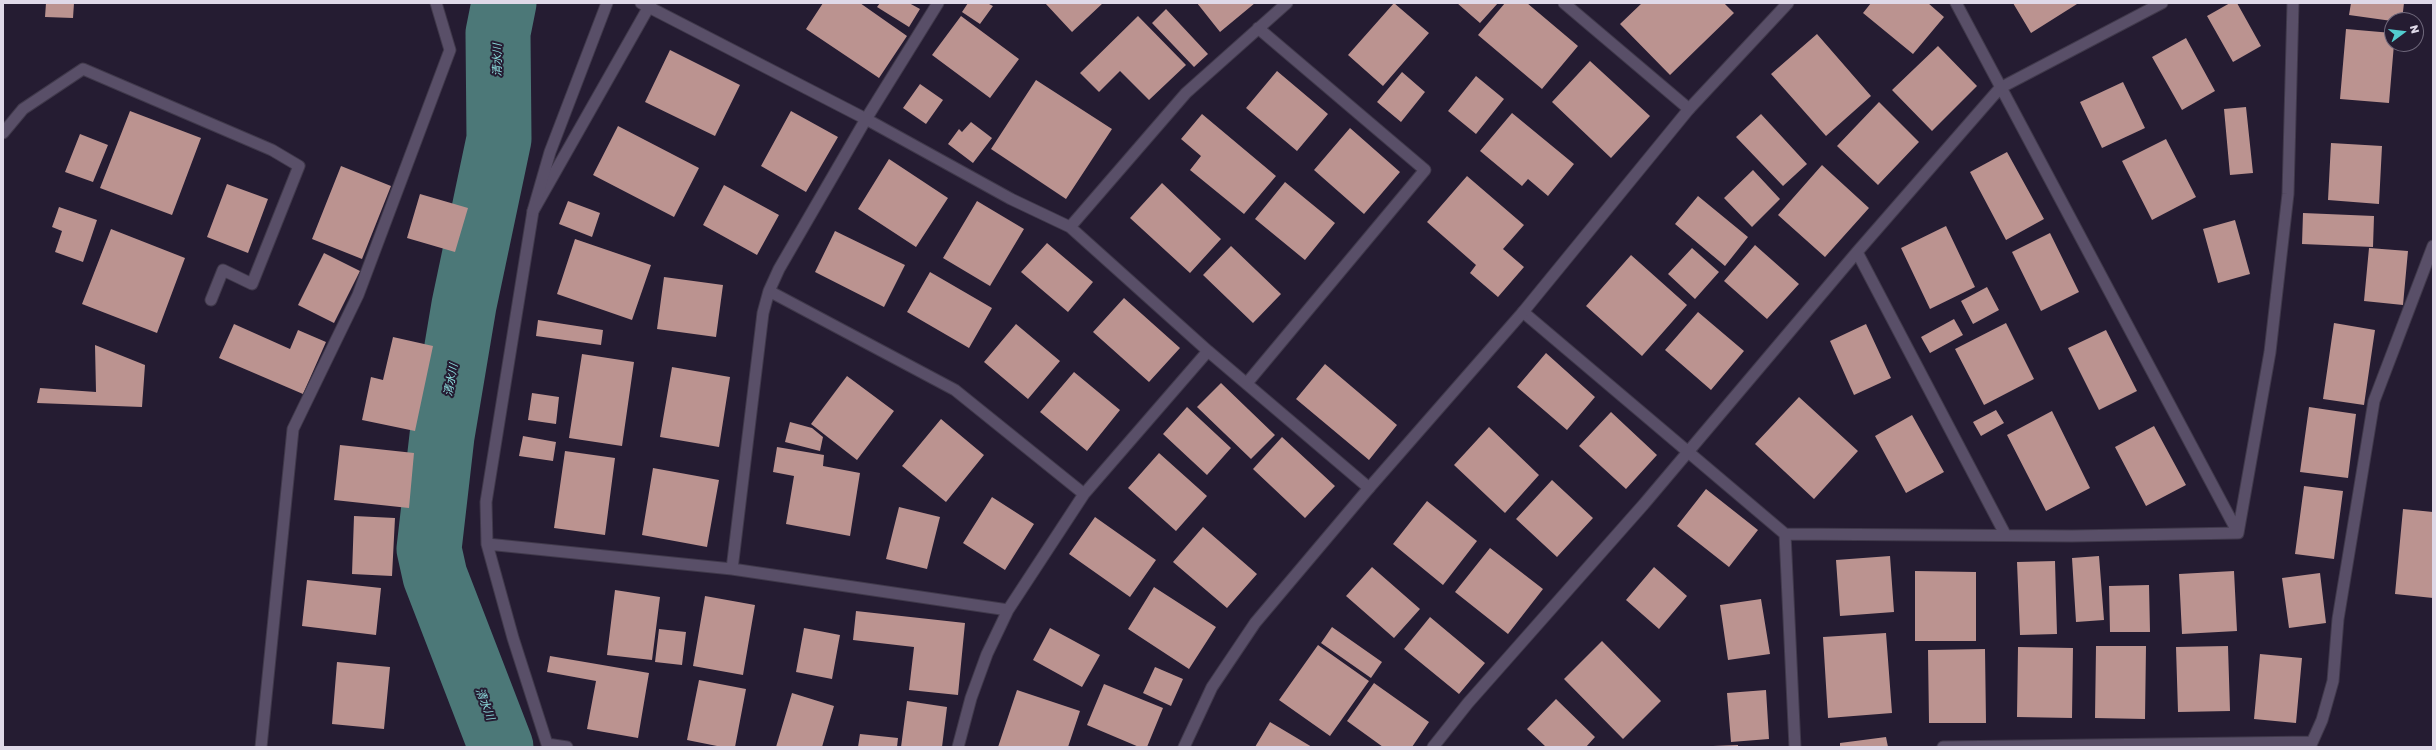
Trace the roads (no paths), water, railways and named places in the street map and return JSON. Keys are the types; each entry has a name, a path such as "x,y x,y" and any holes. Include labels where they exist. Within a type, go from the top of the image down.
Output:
{"street":[{"path":"261,747 293,429 358,295 450,50 436,3"},
{"path":"566,747 547,744 513,638 487,544 486,502 533,211 550,152 607,3"},
{"path":"732,569 762,321 769,291 780,269 866,119 938,3"},
{"path":"1070,227 1186,93 1286,3"},
{"path":"1564,3 1689,109"},
{"path":"1184,747 1198,714 1233,654 1255,624 1369,488 1523,312 1689,109 1788,3"},
{"path":"1956,3 2238,533"},
{"path":"1432,747 1468,703 1687,453 2000,88 2162,3"},
{"path":"2238,533 2270,352 2288,194 2293,3"},
{"path":"533,211 647,4 866,119 1011,199 1070,227 1208,351 1369,488"},
{"path":"1247,383 1425,170 1258,28"},
{"path":"3,133 23,109 83,69 272,150 298,166 252,284 223,270 211,300"},
{"path":"1943,747 2311,744 2322,720 2333,681 2338,619 2374,401 2433,246"},
{"path":"1858,252 2005,534"},
{"path":"769,291 955,390 1084,494"},
{"path":"1523,312 1687,453 1785,534 2005,534 2072,536 2238,533"},
{"path":"958,747 971,698 987,654 1008,610 1084,494 1208,351"},
{"path":"1785,534 1795,747"},
{"path":"487,544 732,569 1008,610"}],"waterway":[{"name":"清水川","path":"501,747 435,576 429,549 442,436 464,305 499,139 498,33 504,3"}]}
